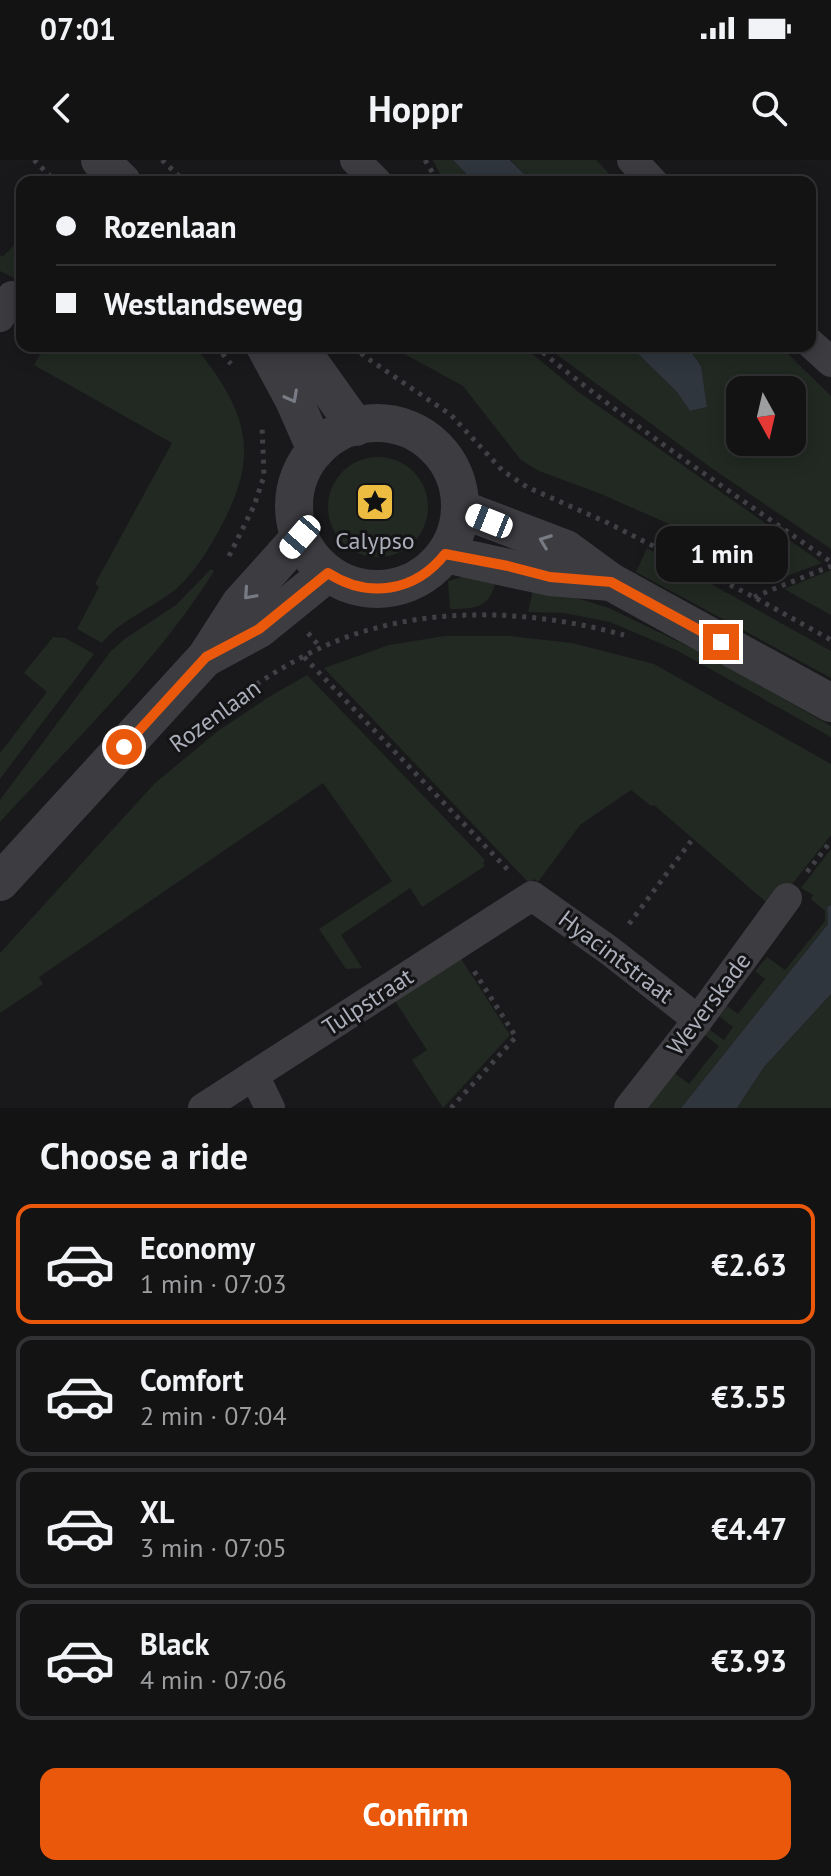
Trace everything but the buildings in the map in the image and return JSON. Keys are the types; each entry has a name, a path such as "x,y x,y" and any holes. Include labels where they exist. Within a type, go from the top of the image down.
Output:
{"street":[{"path":"100,160 116,176"},
{"path":"355,160 371,176"},
{"path":"632,160 647,176"},
{"path":"816,348 831,362"},
{"path":"268,352 316,450"},
{"path":"300,352 356,427"},
{"path":"369,424 397,426 423,437 444,456 457,482 461,509 456,532 445,554 427,573 404,585 377,589 351,585 328,573 311,557 300,537 294,507 300,476 316,450 334,436 356,427 369,424"},
{"path":"461,509 566,549 611,582 831,703"},
{"name":"Rozenlaan","path":"0,882 206,657 240,604 300,537"},
{"path":"445,554 550,577 611,582"},
{"name":"Rozenlaan","path":"206,657 259,629 328,573"},
{"name":"Tulpstraat","path":"203,1108 532,896"},
{"name":"Hyacintstraat","path":"532,896 610,951 698,1020"},
{"name":"Weverskade","path":"629,1108 787,898"},
{"path":"254,1075 270,1108"}],"path":[{"path":"34,160 50,176"},
{"path":"162,160 179,176"},
{"path":"360,352 451,415 503,471 527,487 608,523 831,640"},
{"path":"542,352 655,439 831,564"},
{"path":"235,548 264,476 261,420"},
{"path":"754,597 831,564"},
{"name":"Rozenlaan","path":"187,732 241,694 303,657 386,626 438,617 493,615 577,622 627,636"},
{"path":"303,657 532,896"},
{"path":"610,951 691,841"},
{"path":"810,868 831,841"},
{"path":"451,1108 516,1037 457,945"}],"shaded area":[{"path":"433,160 453,160 468,176 441,176"},
{"path":"453,160 510,160 526,176 468,176"},
{"path":"511,160 596,160 611,176 526,176"},
{"path":"16,244 16,279 0,271 0,255 2,257"},
{"path":"42,352 200,352 227,392 243,434 241,478 232,503 205,554 176,589 118,627 102,643 77,629 99,587 95,584 172,443 34,365"},
{"path":"401,352 530,352 577,391 822,563 776,580 694,535 601,494 539,471 521,460 463,386"},
{"path":"553,352 636,352 677,392 690,411 707,407 701,366 691,352 786,352 831,396 831,549 710,467"},
{"path":"636,352 691,352 701,366 707,407 690,411 677,392"},
{"path":"378,457 406,465 420,479 428,507 420,535 406,549 378,557 350,549 336,535 328,507 336,479 350,465"},
{"path":"647,548 831,651 831,678 636,572"},
{"path":"211,569 214,571 192,604 141,669 0,822 0,800 111,651 176,605"},
{"path":"831,570 831,615 784,589"},
{"path":"469,575 497,577 491,595 476,607 450,609 448,581"},
{"path":"534,585 609,608 706,655 831,726 831,737 678,651 610,622 564,613 528,612"},
{"path":"445,636 509,636 572,643 654,664 831,764 831,835 773,908 654,805 651,806 631,790 580,825 538,882 534,879 529,883 324,668 389,645"},
{"path":"53,637 65,638 94,654 0,779 0,753 47,692 24,673"},
{"path":"307,675 485,860 485,866 422,907 410,888 341,935 362,968 346,969 319,929 392,881 323,783 39,977 43,984 0,1013 0,953 155,783 218,731"},
{"path":"831,849 828,924 681,1108 642,1108 671,1070 689,1084 719,1046 701,1032 706,1027 724,1040 733,1027 719,1016 727,1006 738,1014 765,979 755,971 767,957 785,970 825,921 825,911 811,899 813,895 801,888"},
{"path":"831,905 831,994 764,1067 737,1108 681,1108 828,924 827,907"},
{"path":"458,954 510,1035 443,1108 412,1060 427,1050 393,998"},
{"path":"831,994 831,1108 737,1108 764,1067"}],"place":[{"name":"Calypso","path":"375,502"}],"route":[{"path":"124,747 206,657 259,629 328,573 351,585 390,588 416,580 437,565 445,554 550,577 611,582 721,642"}]}
